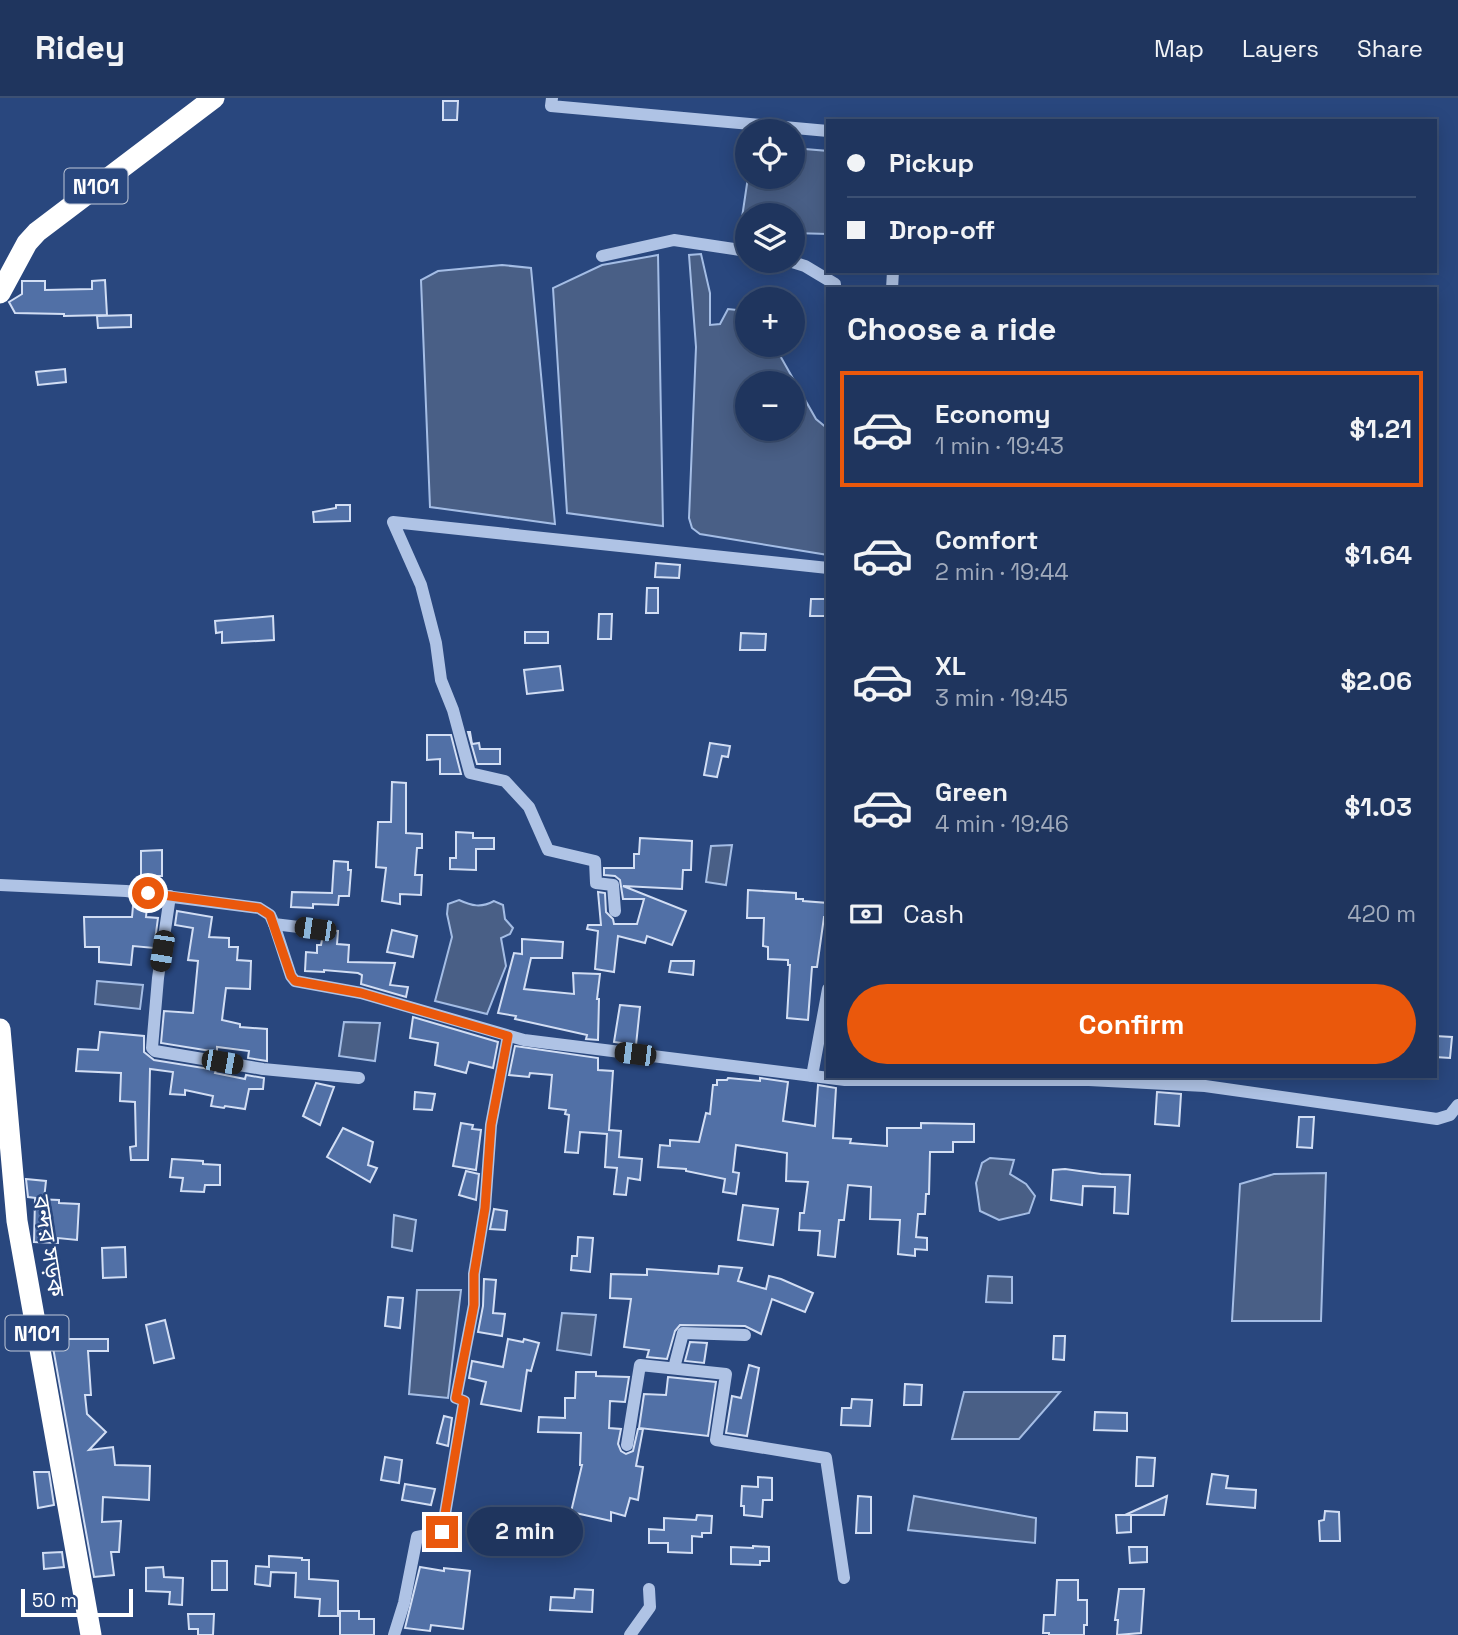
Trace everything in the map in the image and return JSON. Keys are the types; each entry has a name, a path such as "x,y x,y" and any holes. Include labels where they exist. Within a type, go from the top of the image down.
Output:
{"highway":[{"name":"N101","path":"0,293 27,243 37,232 214,98"},
{"name":"বন্দর সড়ক","path":"0,1028 17,1221 91,1635"}],"street":[{"path":"552,98 551,106 826,131"},
{"path":"601,256 674,240 735,248"},
{"path":"805,266 835,284 835,287"},
{"path":"615,911 614,885 596,883 595,861 548,850 528,807 505,781 470,773 453,710 441,680 436,643 421,585 393,522 826,568"},
{"path":"0,885 126,891 259,908 270,915 295,981 361,993 524,1040 826,1078"},
{"path":"170,896 158,978 152,1048 155,1051 263,1069 359,1078"},
{"path":"274,924 315,929"},
{"path":"812,1076 826,1000"},
{"path":"394,1635 404,1602 417,1537 442,1532 464,1401 456,1398 474,1305 474,1274 485,1208 491,1125 508,1036"},
{"path":"828,1078 1089,1080 1205,1086 1437,1119 1450,1115 1458,1105"},
{"path":"674,1368 683,1333 745,1335"},
{"path":"627,1445 640,1365 726,1374 716,1440 763,1450 826,1458 844,1578"},
{"path":"630,1635 650,1607 649,1589"}],"water":[{"path":"805,149 826,151 826,234 805,233 805,203 744,203 746,189 805,189"},
{"path":"701,254 710,293 710,325 720,324 728,309 735,310 735,357 781,357 789,371 735,371 735,441 805,441 805,400 816,419 826,427 826,555 700,534 692,528 689,518 696,347 689,255"},
{"path":"658,255 663,526 567,513 553,288 602,265"},
{"path":"502,265 531,268 555,524 430,507 421,280 438,271"},
{"path":"732,845 726,885 706,882 711,846"},
{"path":"459,900 476,905 494,901 503,905 505,919 513,928 510,934 501,938 506,966 487,1014 435,1001 452,937 447,914 448,904"},
{"path":"97,981 143,985 140,1009 95,1004"},
{"path":"344,1022 380,1023 375,1061 339,1056"},
{"path":"990,1158 1014,1160 1010,1174 1026,1184 1035,1196 1029,1213 999,1220 980,1211 976,1183 982,1163"},
{"path":"1326,1173 1321,1321 1232,1321 1240,1184 1274,1174"},
{"path":"394,1215 416,1220 412,1251 392,1247"},
{"path":"988,1276 1012,1277 1012,1303 986,1302"},
{"path":"417,1290 461,1290 448,1398 409,1394"},
{"path":"562,1313 596,1315 591,1355 557,1350"},
{"path":"964,1392 1060,1392 1019,1439 952,1439"},
{"path":"914,1496 1036,1518 1035,1543 908,1530"}],"building":[{"path":"443,101 458,101 457,120 443,120"},
{"path":"105,280 107,315 15,313 9,302 22,294 22,281 45,281 45,290 92,289 92,281"},
{"path":"131,315 131,327 98,328 97,316"},
{"path":"65,369 66,382 38,385 36,372"},
{"path":"336,505 350,505 350,521 314,522 313,512 336,508"},
{"path":"656,563 680,565 679,578 655,577"},
{"path":"647,588 658,588 658,613 646,613"},
{"path":"811,599 826,599 826,616 810,616"},
{"path":"599,614 612,614 611,639 598,639"},
{"path":"273,616 274,640 222,643 222,632 216,633 215,621"},
{"path":"525,632 548,632 548,643 525,643"},
{"path":"741,633 766,634 765,650 740,650"},
{"path":"560,666 563,690 527,694 524,670"},
{"path":"468,732 472,744 479,743 480,749 500,749 500,764 477,764"},
{"path":"427,735 451,735 461,774 440,774 440,759 427,760"},
{"path":"710,743 730,746 728,757 722,756 717,777 704,775"},
{"path":"392,782 406,783 406,833 422,834 422,848 417,848 415,875 422,875 421,895 400,894 400,904 382,901 386,868 376,867 378,822 391,822"},
{"path":"456,832 473,833 473,838 494,838 494,849 476,849 476,870 450,869 450,858 456,858"},
{"path":"640,838 692,841 691,870 683,870 682,889 623,886 686,911 672,945 647,936 645,943 618,936 614,972 595,969 598,931 587,929 588,925 601,925 598,892 605,893 606,912 614,924 637,924 644,899 623,899 620,880 615,876 604,875 604,868 634,868 634,854 639,854"},
{"path":"162,850 162,876 141,876 141,851"},
{"path":"334,861 348,862 348,870 351,870 349,896 339,896 338,905 291,907 292,892 332,893"},
{"path":"748,890 796,893 796,899 826,903 817,967 812,967 808,1020 787,1018 788,960 768,959 768,947 763,946 764,918 747,918"},
{"path":"133,906 147,907 146,917 158,918 154,948 133,946 131,965 99,962 99,947 85,947 84,917 132,917"},
{"path":"177,911 212,917 209,937 229,938 229,947 238,947 237,960 251,961 250,989 226,988 222,1020 240,1024 240,1027 267,1029 267,1061 248,1058 249,1051 217,1047 217,1052 161,1043 164,1011 193,1013 198,961 188,960 193,928 175,925"},
{"path":"324,930 338,931 337,944 349,945 348,962 395,963 390,985 408,987 406,997 361,984 362,975 358,973 305,971 306,952 317,953 317,945 321,945"},
{"path":"392,930 417,936 413,957 387,952"},
{"path":"522,939 563,942 562,958 531,958 524,989 574,994 573,973 600,974 597,999 598,1040 586,1039 587,1035 498,1013 514,953 522,954"},
{"path":"671,961 694,961 693,975 669,972"},
{"path":"620,1005 640,1007 636,1045 614,1042"},
{"path":"413,1017 498,1042 493,1068 469,1062 466,1073 435,1065 438,1043 410,1038"},
{"path":"100,1032 144,1036 144,1052 154,1060 216,1070 215,1073 245,1079 246,1075 264,1078 263,1089 249,1089 245,1109 211,1106 213,1096 185,1090 185,1095 170,1094 173,1072 150,1069 148,1160 131,1160 130,1147 136,1146 135,1102 120,1101 121,1073 76,1071 78,1049 98,1050"},
{"path":"1437,1036 1452,1037 1450,1058 1437,1057"},
{"path":"515,1046 598,1058 598,1070 613,1071 609,1130 621,1131 619,1157 642,1159 640,1180 628,1178 626,1195 614,1194 617,1168 605,1167 607,1134 580,1132 578,1153 565,1152 569,1115 565,1114 566,1110 549,1108 552,1075 509,1075"},
{"path":"728,1078 760,1081 760,1078 788,1082 783,1121 815,1126 818,1085 836,1088 833,1138 851,1139 850,1143 887,1146 887,1128 921,1128 921,1123 974,1124 974,1142 953,1142 953,1152 930,1152 929,1194 926,1194 925,1214 918,1214 916,1237 927,1238 927,1250 915,1249 915,1256 898,1254 900,1220 870,1219 871,1187 848,1185 844,1220 839,1220 835,1257 818,1255 820,1231 799,1230 800,1213 804,1213 808,1182 786,1181 787,1153 736,1145 733,1172 739,1173 736,1194 723,1192 725,1179 686,1169 658,1167 660,1145 670,1146 670,1140 699,1142 706,1113 710,1114 713,1085 717,1085 717,1080"},
{"path":"316,1083 334,1087 320,1125 303,1116"},
{"path":"415,1092 435,1094 432,1110 414,1109"},
{"path":"1157,1092 1181,1094 1179,1126 1155,1124"},
{"path":"1299,1117 1314,1117 1312,1148 1297,1147"},
{"path":"461,1123 481,1130 476,1170 453,1166"},
{"path":"343,1128 373,1142 368,1165 377,1168 370,1182 327,1157"},
{"path":"172,1159 220,1165 220,1185 205,1185 204,1192 181,1191 183,1178 170,1177"},
{"path":"1053,1170 1130,1175 1128,1214 1114,1213 1115,1187 1083,1186 1082,1205 1051,1200"},
{"path":"466,1171 479,1174 476,1200 459,1195"},
{"path":"26,1179 46,1181 44,1199 28,1197"},
{"path":"35,1199 79,1204 77,1240 58,1238 58,1243 34,1242"},
{"path":"743,1205 778,1209 773,1245 738,1240"},
{"path":"494,1209 507,1211 505,1230 490,1229"},
{"path":"578,1237 593,1238 590,1272 571,1270 572,1256 577,1256"},
{"path":"125,1247 126,1277 103,1278 102,1248"},
{"path":"719,1266 742,1268 738,1281 766,1289 769,1276 813,1293 805,1312 772,1299 761,1334 745,1326 680,1325 675,1331 667,1359 647,1357 649,1350 624,1347 631,1299 610,1298 611,1274 647,1275 647,1269 718,1274"},
{"path":"484,1279 496,1280 493,1313 505,1314 502,1336 478,1332"},
{"path":"388,1297 403,1298 400,1328 385,1326"},
{"path":"165,1320 174,1358 154,1363 146,1325"},
{"path":"1054,1336 1065,1336 1064,1360 1053,1359"},
{"path":"64,1339 108,1339 108,1351 88,1351 91,1395 85,1395 87,1414 106,1432 89,1450 113,1447 115,1465 150,1466 149,1500 103,1497 102,1522 121,1521 119,1552 111,1552 114,1575 94,1577 52,1342"},
{"path":"508,1339 539,1343 531,1371 527,1370 521,1411 481,1404 486,1382 469,1378 472,1361 503,1367"},
{"path":"690,1342 707,1343 704,1363 685,1361"},
{"path":"749,1365 759,1368 747,1436 726,1433 732,1396 741,1398"},
{"path":"576,1372 596,1372 596,1376 629,1377 625,1402 610,1401 609,1428 621,1429 618,1444 621,1451 626,1454 633,1451 638,1429 643,1429 636,1466 643,1467 638,1500 630,1498 625,1516 611,1512 611,1521 571,1512 582,1465 581,1433 538,1432 539,1417 565,1418 565,1398 575,1398"},
{"path":"668,1377 716,1382 708,1436 639,1428 644,1394 666,1395"},
{"path":"905,1384 922,1385 921,1405 904,1405"},
{"path":"852,1399 872,1400 870,1426 841,1425 842,1408 851,1408"},
{"path":"1095,1412 1127,1413 1127,1431 1094,1430"},
{"path":"444,1416 452,1418 448,1446 437,1443"},
{"path":"385,1457 402,1460 399,1483 381,1480"},
{"path":"1137,1457 1155,1458 1153,1486 1136,1486"},
{"path":"34,1472 49,1472 54,1505 38,1508"},
{"path":"1212,1474 1228,1476 1226,1488 1256,1490 1255,1508 1207,1504"},
{"path":"758,1477 772,1478 772,1500 763,1500 762,1517 744,1515 744,1506 741,1506 742,1486 758,1487"},
{"path":"405,1484 435,1489 431,1505 402,1500"},
{"path":"858,1496 871,1497 871,1533 856,1533"},
{"path":"1167,1496 1164,1515 1131,1515 1131,1532 1117,1533 1116,1515 1125,1515"},
{"path":"1325,1511 1339,1512 1340,1541 1320,1541 1319,1521 1324,1520"},
{"path":"697,1515 712,1516 711,1533 702,1533 702,1537 692,1536 692,1553 668,1552 668,1543 649,1543 649,1529 664,1530 664,1518 696,1520"},
{"path":"731,1547 769,1547 769,1561 760,1561 760,1565 731,1564"},
{"path":"1129,1547 1147,1547 1147,1562 1130,1563"},
{"path":"62,1552 64,1567 44,1569 43,1553"},
{"path":"269,1556 309,1560 309,1579 338,1581 338,1616 319,1616 320,1599 295,1597 296,1573 271,1572 270,1586 255,1584 256,1566 269,1567"},
{"path":"212,1561 227,1561 227,1590 212,1590"},
{"path":"163,1567 164,1577 183,1578 182,1605 169,1604 170,1592 146,1591 146,1568"},
{"path":"420,1567 470,1571 463,1629 431,1625 430,1631 405,1628"},
{"path":"1057,1580 1078,1580 1078,1600 1087,1600 1087,1625 1084,1625 1084,1635 1043,1633 1044,1615 1055,1615"},
{"path":"575,1589 593,1590 592,1612 550,1610 551,1597 574,1598"},
{"path":"1119,1589 1144,1589 1141,1633 1117,1635 1118,1620 1115,1620"},
{"path":"340,1611 359,1611 359,1619 374,1619 374,1635 340,1635"},
{"path":"188,1614 214,1614 213,1635 198,1635 198,1629 189,1629"}],"route":[{"path":"148,893 266,911 274,924 291,976 302,984 344,988 508,1036 491,1125 485,1208 474,1274 474,1305 456,1398 464,1401 442,1532"}]}
